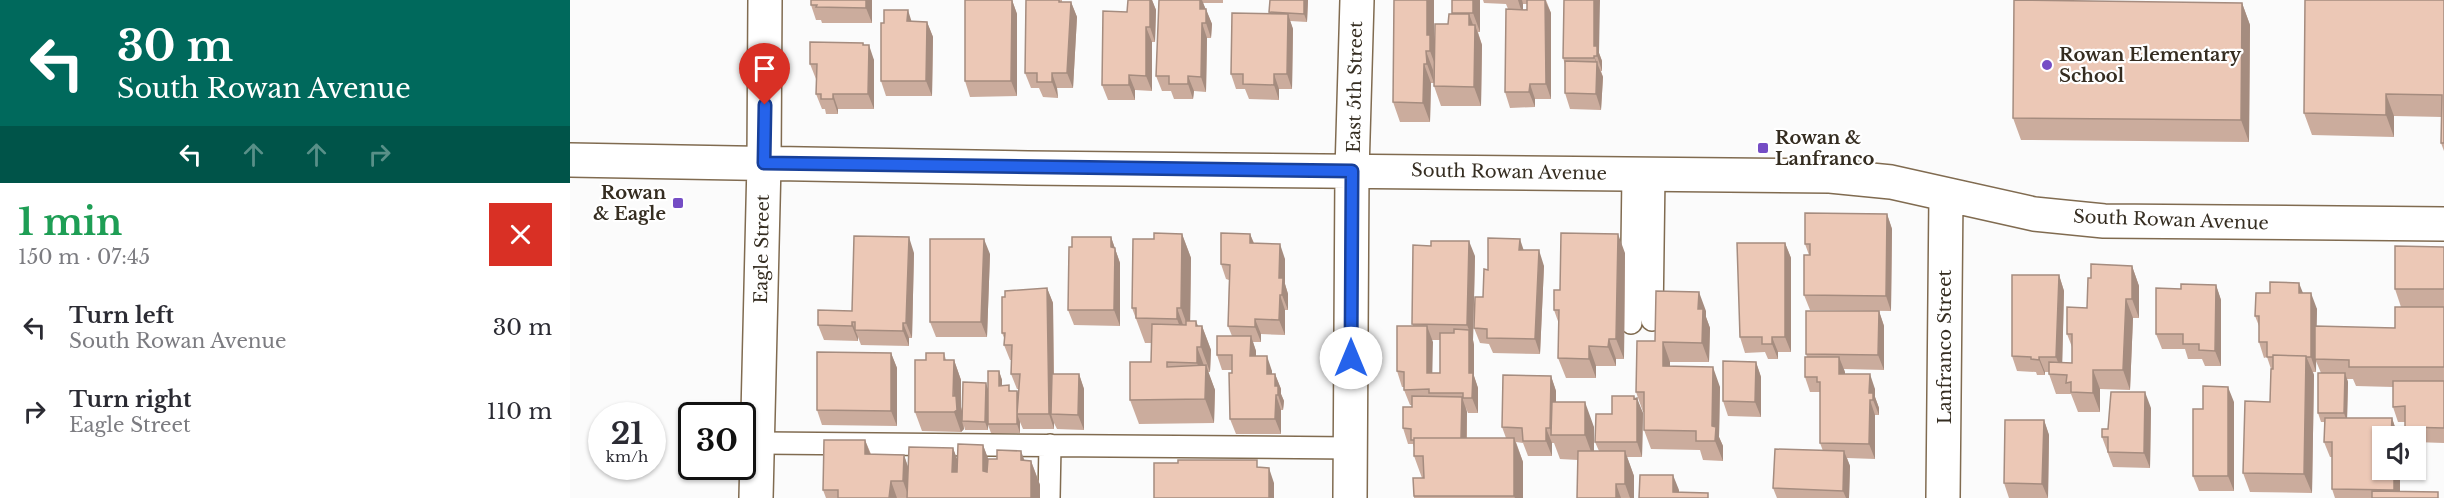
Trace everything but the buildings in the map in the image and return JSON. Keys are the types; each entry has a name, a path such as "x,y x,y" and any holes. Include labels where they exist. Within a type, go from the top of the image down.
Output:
{"street":[{"name":"Eagle Street","path":"756,498 764,163 765,0"},
{"name":"East 5th Street","path":"1350,498 1352,171 1357,0"},
{"name":"South Rowan Avenue","path":"570,160 1830,176 1891,182 2034,214 2104,221 2444,224"},
{"name":"Lanfranco Street","path":"1944,498 1946,195"}],"lane":[{"path":"1644,174 1652,320"},
{"path":"1631,323 1644,174"},
{"path":"757,443 1351,448"},
{"path":"1049,498 1050,445"}],"place":[{"name":"Rowan Elementary School","path":"2047,65"},
{"name":"Rowan & Lanfranco","path":"1763,148"},
{"name":"Rowan & Eagle","path":"678,203"}],"route":[{"path":"765,105 764,163 1352,171 1351,358"}]}
